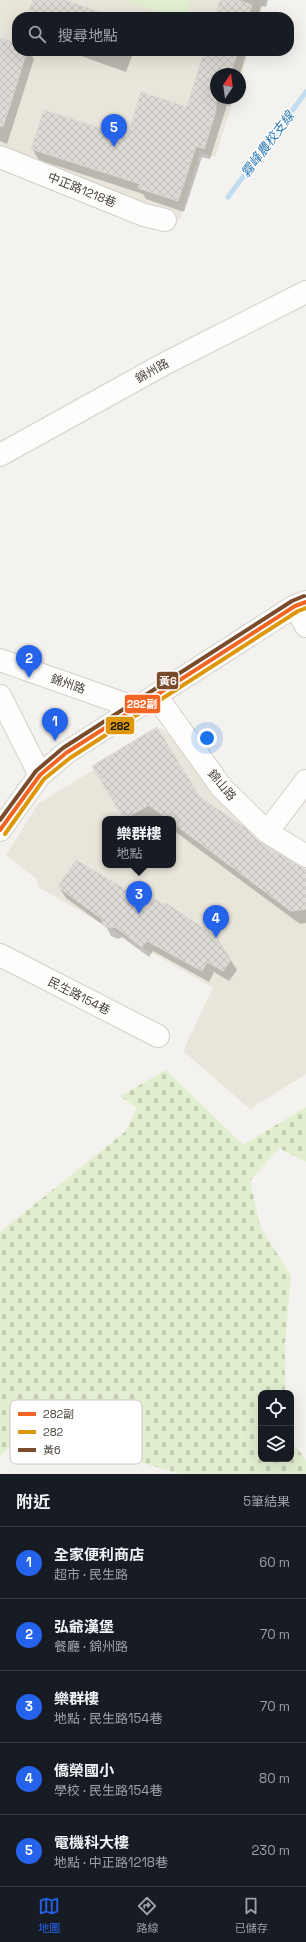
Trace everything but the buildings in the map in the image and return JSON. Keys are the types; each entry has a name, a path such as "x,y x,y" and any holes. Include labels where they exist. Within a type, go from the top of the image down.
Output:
{"street":[{"name":"中正路1218巷","path":"0,157 144,215 165,220"},
{"name":"錦州路","path":"0,456 166,363 306,292"},
{"path":"0,830 40,775 66,754 300,604 306,626"},
{"name":"錦州路","path":"0,660 136,708"},
{"path":"0,696 40,775"},
{"name":"錦山路","path":"156,696 222,788 267,832 306,856"},
{"path":"267,832 306,781"},
{"name":"民生路154巷","path":"0,955 158,1036"}],"shaded area":[{"path":"0,0 265,0 261,12 12,12 12,56 247,56 244,68 210,68 210,104 232,104 215,157 200,153 180,219 0,148"},
{"path":"161,728 182,744 258,837 306,867 306,1074 250,1109 183,1051 213,988 40,888 36,879 6,855 38,804"}],"green space":[{"path":"121,0 191,0 187,12 158,12"},
{"path":"166,1070 243,1145 306,1107 306,1162 279,1148 250,1181 260,1226 291,1276 285,1343 285,1390 258,1390 258,1462 294,1462 294,1445 306,1460 306,1474 180,1474 142,1463 142,1400 10,1400 10,1447 0,1456 0,1232 126,1131 137,1108 120,1096"}],"waterway":[{"name":"霧峰農校支線","path":"228,197 306,92"}],"transit line":[{"name":"黃6","path":"0,820 36,771 63,748 292,601 304,596"},
{"name":"282副","path":"0,830 40,775 66,753 295,606 306,602"},
{"name":"282","path":"5,834 44,779 70,758 298,611 306,608"}],"place":[{"name":"電機科大樓","path":"114,147"},
{"name":"弘爺漢堡","path":"29,678"},
{"name":"全家便利商店","path":"55,741"},
{"name":"樂群樓","path":"139,914"},
{"name":"僑榮國小","path":"216,938"}]}
